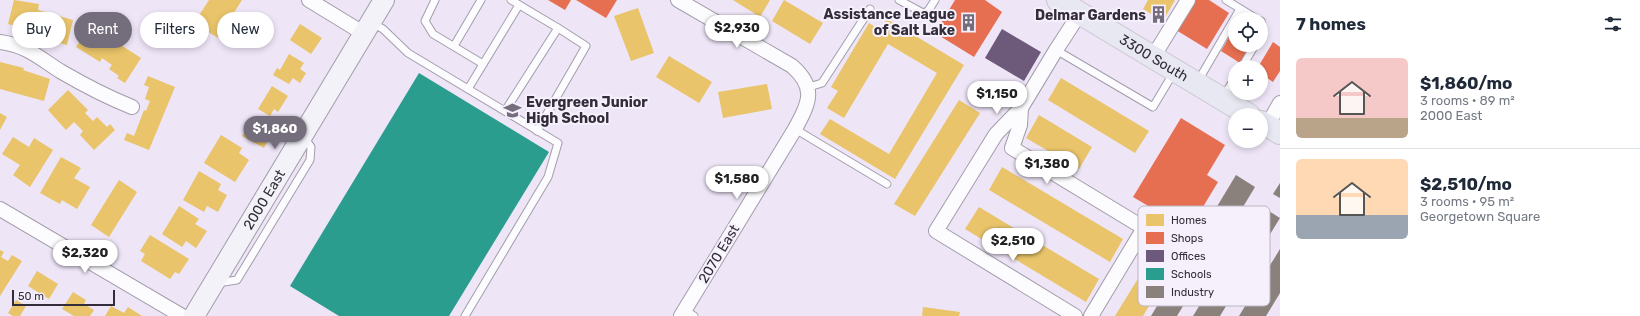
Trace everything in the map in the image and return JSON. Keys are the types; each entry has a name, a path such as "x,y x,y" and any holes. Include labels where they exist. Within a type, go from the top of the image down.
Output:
{"main road":[{"name":"3300 South","path":"1058,0 1237,108"}],"street":[{"path":"309,0 367,28"},
{"name":"2000 East","path":"194,316 302,134 384,0"},
{"path":"1153,57 1188,0"},
{"path":"681,1 792,66 802,75 809,87"},
{"path":"1076,316 936,231 996,134 1021,108 1080,13"},
{"path":"0,42 12,44 31,51 52,66 84,85 132,107"},
{"name":"2070 East","path":"687,314 805,111 809,98 809,87"},
{"path":"1268,118 1280,102"},
{"path":"1021,108 1020,125 1012,148 1138,224"},
{"path":"0,208 182,316"},
{"path":"1091,316 1138,238"}],"lane":[{"path":"435,0 425,21 433,34 483,64"},
{"path":"454,46 481,0"},
{"path":"511,0 586,46 537,131"},
{"path":"899,0 923,13 928,11 935,0"},
{"path":"1226,0 1245,12"},
{"path":"468,89 519,5"},
{"path":"809,87 822,83 870,9"},
{"path":"1196,83 1240,9"},
{"path":"367,28 383,29 408,53 558,143 548,177 465,316"},
{"path":"505,111 558,28"},
{"path":"1056,50 1153,107 1175,70"},
{"path":"1222,99 1228,89"},
{"path":"795,129 887,184"}],"building: Homes":[{"path":"14,0 39,4 38,10 45,12 12,12 12,25 8,24"},
{"path":"209,0 242,0 234,12 217,12 217,37 209,32 209,12 201,12"},
{"path":"733,0 770,0 760,17"},
{"path":"784,0 823,23 810,44 772,21"},
{"name":"Delmar Gardens","path":"1148,0 1175,0 1163,21 1143,9"},
{"path":"638,8 654,53 631,61 614,16"},
{"path":"66,18 73,20 66,45"},
{"path":"887,19 964,65 895,179 820,134 830,119 889,154 937,73 888,44 844,118 827,108 838,91 831,87 869,23 880,30"},
{"path":"300,24 322,38 311,54 290,40"},
{"path":"78,48 126,48 141,58 125,83 117,78 119,76 109,69 112,65 102,58 100,62"},
{"path":"289,54 304,63 300,69 306,73 300,83 293,78 289,84 273,75 277,68 280,70"},
{"path":"669,56 712,82 699,103 656,77"},
{"path":"0,62 24,68 23,70 50,79 44,101 0,89"},
{"path":"148,76 175,87 149,150 124,140 127,133 134,136 144,110 146,111 150,101 145,99 149,87 144,85"},
{"path":"1061,78 1149,131 1135,153 1048,100"},
{"path":"767,84 772,109 723,118 718,92"},
{"path":"272,86 288,96 278,112 274,109 270,116 258,109"},
{"path":"68,90 88,110 85,113 93,121 97,117 107,127 110,124 115,130 94,150 80,135 83,131 74,122 66,130 48,110"},
{"path":"959,100 980,113 915,216 894,204"},
{"path":"0,113 7,117 0,130"},
{"path":"1039,115 1092,147 1079,169 1026,138"},
{"path":"250,122 271,134 264,148 242,136"},
{"path":"221,135 242,148 239,153 249,160 235,182 204,163"},
{"path":"13,137 29,147 34,138 53,150 30,187 13,175 20,165 2,154"},
{"path":"61,157 81,168 74,178 90,187 77,209 62,200 60,204 40,193"},
{"path":"1002,167 1123,239 1110,262 989,190"},
{"path":"199,171 221,184 218,190 227,195 218,212 207,206 204,212 183,200"},
{"path":"119,180 137,192 109,237 91,225"},
{"path":"179,206 199,219 195,224 207,231 196,248 186,241 182,247 162,234"},
{"path":"979,207 1099,279 1086,302 965,229"},
{"path":"150,235 189,259 179,274 175,272 170,279 141,261 145,254 140,251"},
{"path":"0,250 4,252 1,257 8,261 12,255 22,261 0,296"},
{"path":"37,271 58,284 49,299 28,286"},
{"path":"1138,279 1138,306 1149,306 1143,316 1115,316"},
{"path":"73,292 86,300 84,304 94,310 90,316 74,316 62,309"},
{"path":"16,300 26,306 20,316 13,316 8,313"},
{"path":"111,306 124,313 128,307 142,316 105,316"},
{"path":"923,307 960,312 959,316 922,316"}],"building: Shops":[{"path":"548,0 571,0 565,10"},
{"path":"576,0 617,0 606,18"},
{"name":"Assistance League of Salt Lake","path":"955,0 985,0 1002,12 974,57 935,33"},
{"path":"1195,0 1209,0 1228,12 1207,49 1176,30"},
{"path":"1228,39 1228,52 1246,52 1242,60 1235,60 1221,51"},
{"path":"1273,42 1280,47 1280,71 1273,82 1268,79 1268,60 1262,60"},
{"path":"1181,118 1225,145 1207,175 1218,182 1204,206 1148,206 1133,197"}],"building: Offices":[{"path":"1002,29 1041,52 1024,81 985,58"}],"building: Schools":[{"name":"Evergreen Junior High School","path":"419,73 549,152 449,316 339,316 290,286"}],"building: Industry":[{"path":"1236,175 1255,187 1244,206 1217,206"},
{"path":"1280,183 1280,198 1273,194"},
{"path":"1270,212 1280,218 1270,234"},
{"path":"1280,249 1280,293 1266,316 1239,316 1245,306 1270,306 1270,265"},
{"path":"1157,306 1183,306 1177,316 1151,316"},
{"path":"1199,306 1226,306 1220,316 1193,316"}],"place":[{"name":"Delmar Gardens","path":"1159,15"},
{"name":"Assistance League of Salt Lake","path":"968,22"},
{"name":"Evergreen Junior High School","path":"513,110"}]}
